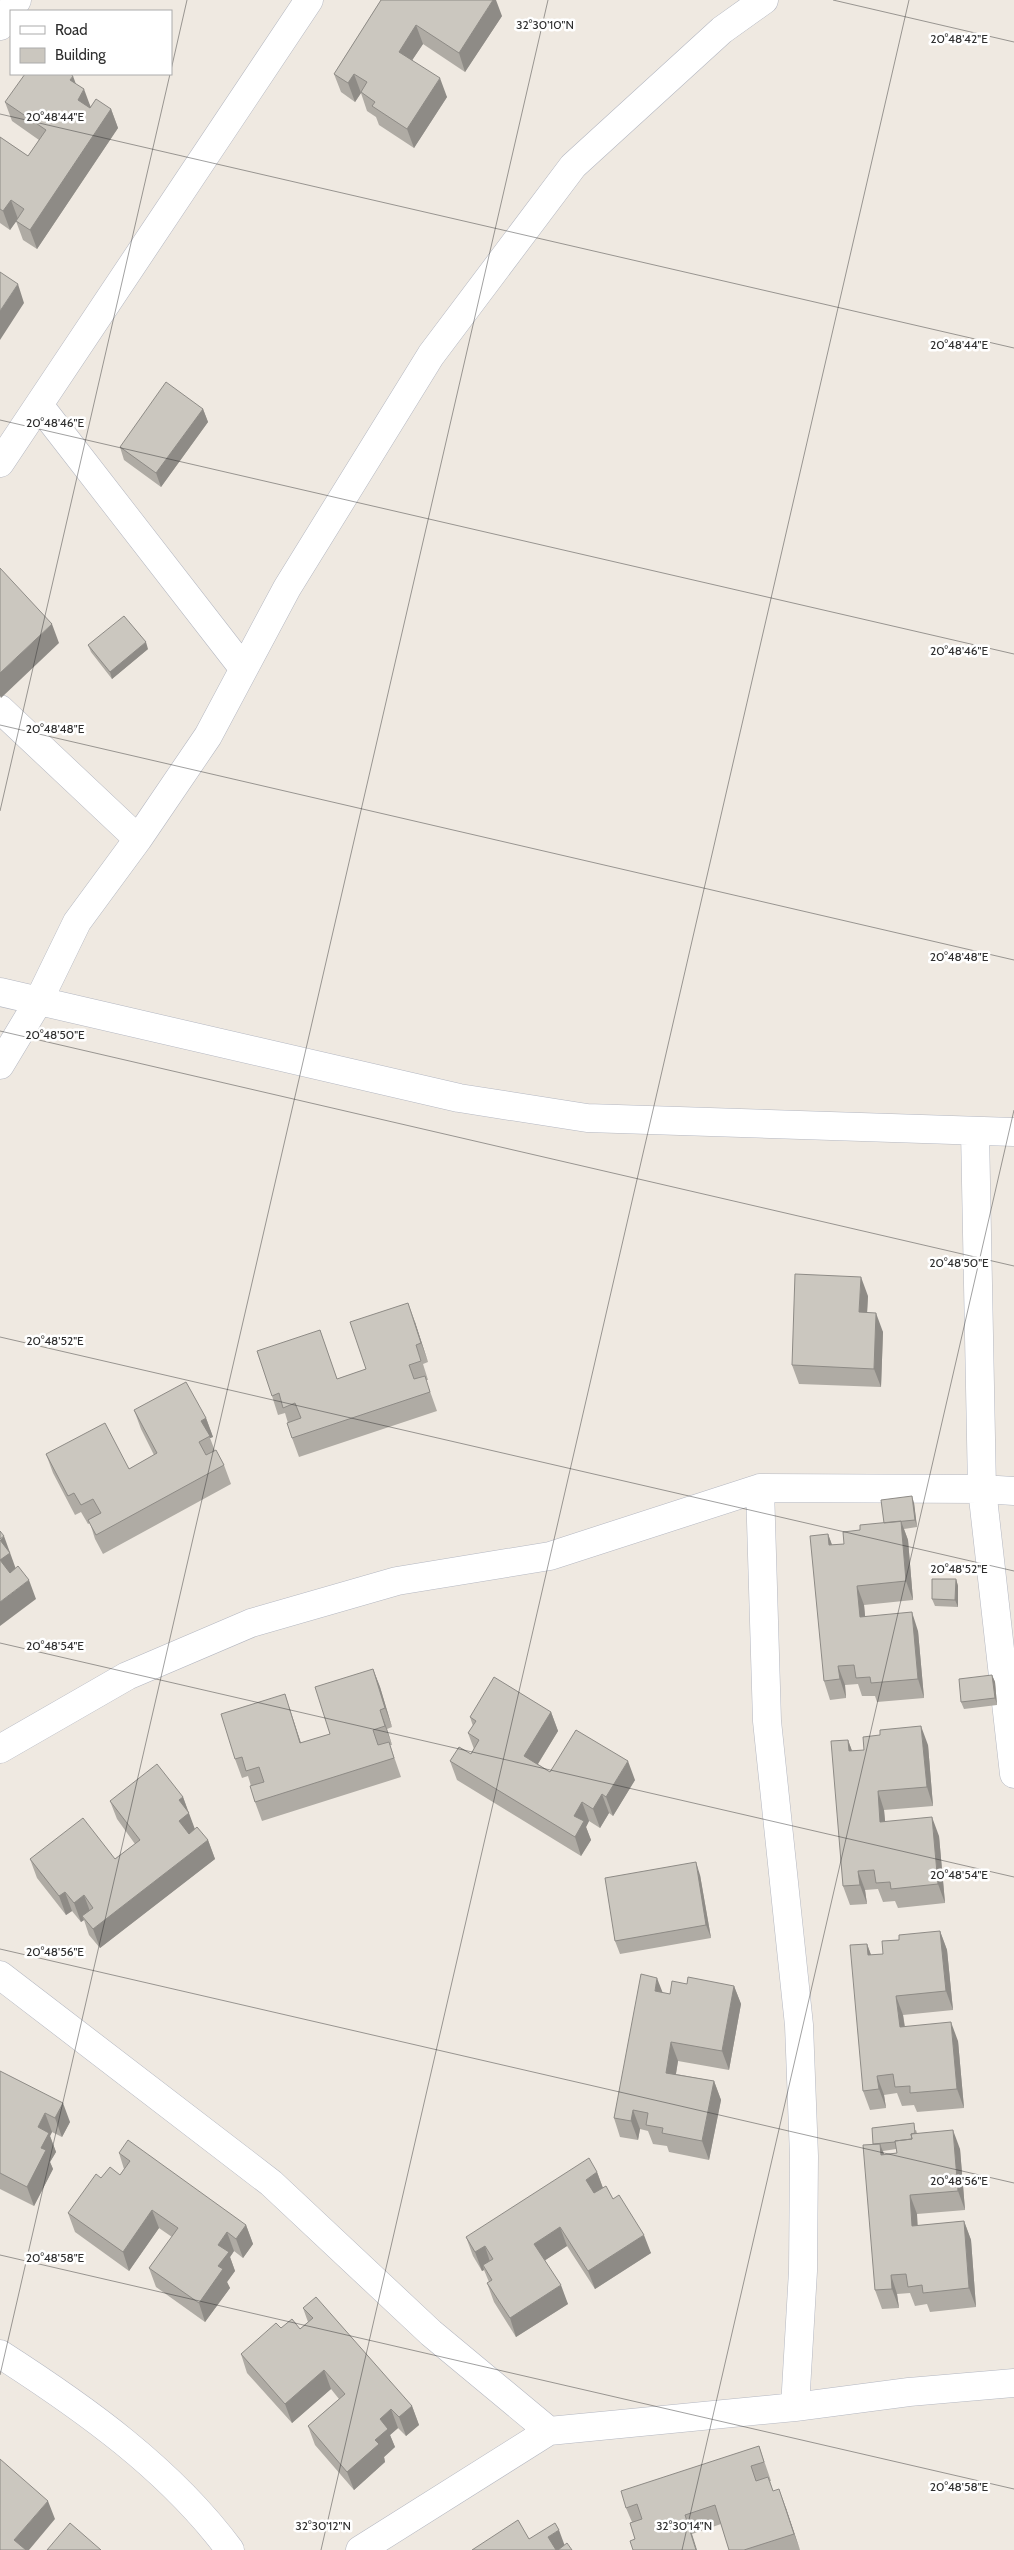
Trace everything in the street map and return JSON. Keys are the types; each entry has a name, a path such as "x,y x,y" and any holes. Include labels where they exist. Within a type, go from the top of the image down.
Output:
{"street":[{"path":"0,463 59,371 309,0"},
{"path":"0,1064 38,1002 77,922 138,839 208,736 287,588 431,355 572,166 722,30 764,0"},
{"path":"0,26 10,11"},
{"path":"39,404 244,668"},
{"path":"0,709 138,839"},
{"path":"0,992 459,1098 587,1118 1014,1132"},
{"path":"975,1131 982,1489 1014,1774"},
{"path":"760,1488 767,1721 800,2054 804,2156 803,2271 795,2407"},
{"path":"0,1748 127,1676 251,1622 397,1581 550,1556 760,1488 982,1489 1014,1491"},
{"path":"0,1975 271,2183 431,2333 549,2431"},
{"path":"0,2354 52,2388 140,2455 205,2517 230,2550"},
{"path":"360,2550 549,2431 795,2407 908,2392 1014,2384"}],"building":[{"path":"381,0 493,0 459,53 416,25 399,52 440,78 407,129 372,106 375,102 361,92 367,82 354,74 348,83 334,74"},
{"path":"24,75 72,75 73,76 70,80 84,89 78,100 90,108 96,99 111,109 30,230 16,221 24,209 11,200 3,211 0,209 0,137 28,156 46,130 5,102"},
{"path":"0,272 18,284 0,311"},
{"path":"166,382 203,409 156,473 120,447"},
{"path":"0,568 52,624 0,673"},
{"path":"124,616 146,642 110,672 88,645"},
{"path":"795,1274 861,1277 859,1312 876,1313 874,1369 792,1365"},
{"path":"408,1303 421,1343 416,1345 421,1361 409,1365 414,1379 425,1376 430,1392 292,1438 287,1423 301,1418 295,1403 283,1408 279,1393 272,1396 257,1351 320,1330 337,1379 366,1369 350,1322"},
{"path":"186,1382 206,1418 201,1421 210,1436 199,1442 206,1455 216,1450 224,1465 96,1535 88,1520 101,1513 93,1499 81,1505 74,1493 68,1496 46,1454 105,1423 129,1469 157,1453 134,1410"},
{"path":"912,1496 915,1520 884,1523 881,1500"},
{"path":"901,1521 906,1581 857,1586 860,1617 912,1612 918,1679 871,1683 870,1677 856,1678 854,1665 838,1666 840,1679 824,1681 810,1536 828,1534 829,1545 844,1544 843,1532 860,1530 860,1525"},
{"path":"0,1531 4,1536 0,1539"},
{"path":"0,1540 10,1553 0,1560"},
{"path":"0,1560 10,1573 18,1566 29,1580 0,1602"},
{"path":"932,1579 956,1579 955,1600 932,1599"},
{"path":"373,1669 385,1708 380,1710 385,1726 373,1730 378,1745 389,1742 394,1758 255,1802 250,1786 264,1782 259,1767 246,1771 242,1757 235,1759 221,1714 285,1694 300,1743 330,1734 315,1687"},
{"path":"992,1675 995,1698 961,1702 959,1679"},
{"path":"494,1677 551,1712 524,1756 550,1772 576,1730 628,1761 606,1797 602,1794 593,1809 582,1802 574,1816 584,1821 575,1837 450,1761 459,1747 471,1754 479,1740 468,1733 476,1721 470,1717"},
{"path":"921,1726 927,1787 878,1791 880,1822 932,1817 938,1884 891,1889 890,1882 876,1883 874,1870 858,1871 860,1885 843,1886 831,1741 848,1740 849,1751 864,1750 863,1737 880,1735 880,1730"},
{"path":"157,1764 183,1797 179,1800 189,1813 179,1821 189,1834 197,1827 208,1840 93,1929 82,1916 93,1908 84,1895 74,1903 65,1892 59,1896 30,1859 83,1818 115,1859 140,1840 110,1801"},
{"path":"696,1862 706,1925 615,1941 605,1878"},
{"path":"940,1931 946,1991 896,1996 900,2027 951,2022 957,2089 910,2093 910,2086 895,2087 893,2074 877,2076 879,2089 863,2091 850,1945 867,1944 868,1955 883,1954 882,1941 899,1940 899,1935"},
{"path":"641,1974 657,1978 655,1991 670,1994 672,1981 687,1984 688,1977 734,1986 722,2051 671,2042 666,2073 714,2081 702,2141 662,2133 663,2128 646,2125 648,2113 633,2110 631,2121 614,2118"},
{"path":"0,2071 63,2103 55,2118 45,2113 38,2127 49,2133 41,2148 46,2150 27,2187 0,2173"},
{"path":"914,2123 915,2133 911,2134 912,2139 873,2144 872,2128"},
{"path":"953,2130 958,2191 910,2195 912,2226 964,2221 969,2288 923,2293 922,2285 908,2287 906,2274 891,2275 892,2289 875,2290 863,2145 880,2144 881,2155 897,2153 895,2141 912,2139 911,2134"},
{"path":"128,2140 246,2225 236,2239 227,2232 218,2245 229,2252 218,2266 223,2269 199,2303 149,2268 178,2228 152,2210 123,2252 68,2213 96,2174 101,2178 110,2167 120,2175 130,2161 119,2153"},
{"path":"589,2158 597,2172 586,2180 594,2193 606,2186 613,2199 619,2195 644,2235 588,2271 560,2227 534,2244 561,2285 510,2318 487,2283 492,2280 483,2265 493,2259 485,2246 475,2252 466,2237"},
{"path":"316,2297 412,2406 399,2417 391,2409 380,2419 388,2429 375,2440 379,2444 347,2472 308,2426 345,2394 324,2370 285,2404 241,2354 276,2323 281,2328 292,2319 300,2329 313,2318 303,2308"},
{"path":"759,2446 764,2462 751,2466 756,2481 768,2477 773,2491 779,2489 794,2534 744,2550 729,2550 715,2505 685,2515 696,2550 633,2550 630,2541 635,2539 630,2523 642,2519 637,2504 626,2508 621,2491"},
{"path":"0,2459 48,2501 14,2540 26,2550 0,2550"},
{"path":"518,2520 529,2539 555,2523 559,2530 548,2537 556,2550 472,2550"},
{"path":"70,2523 101,2550 47,2550"},
{"path":"567,2543 572,2550 558,2550"}]}
